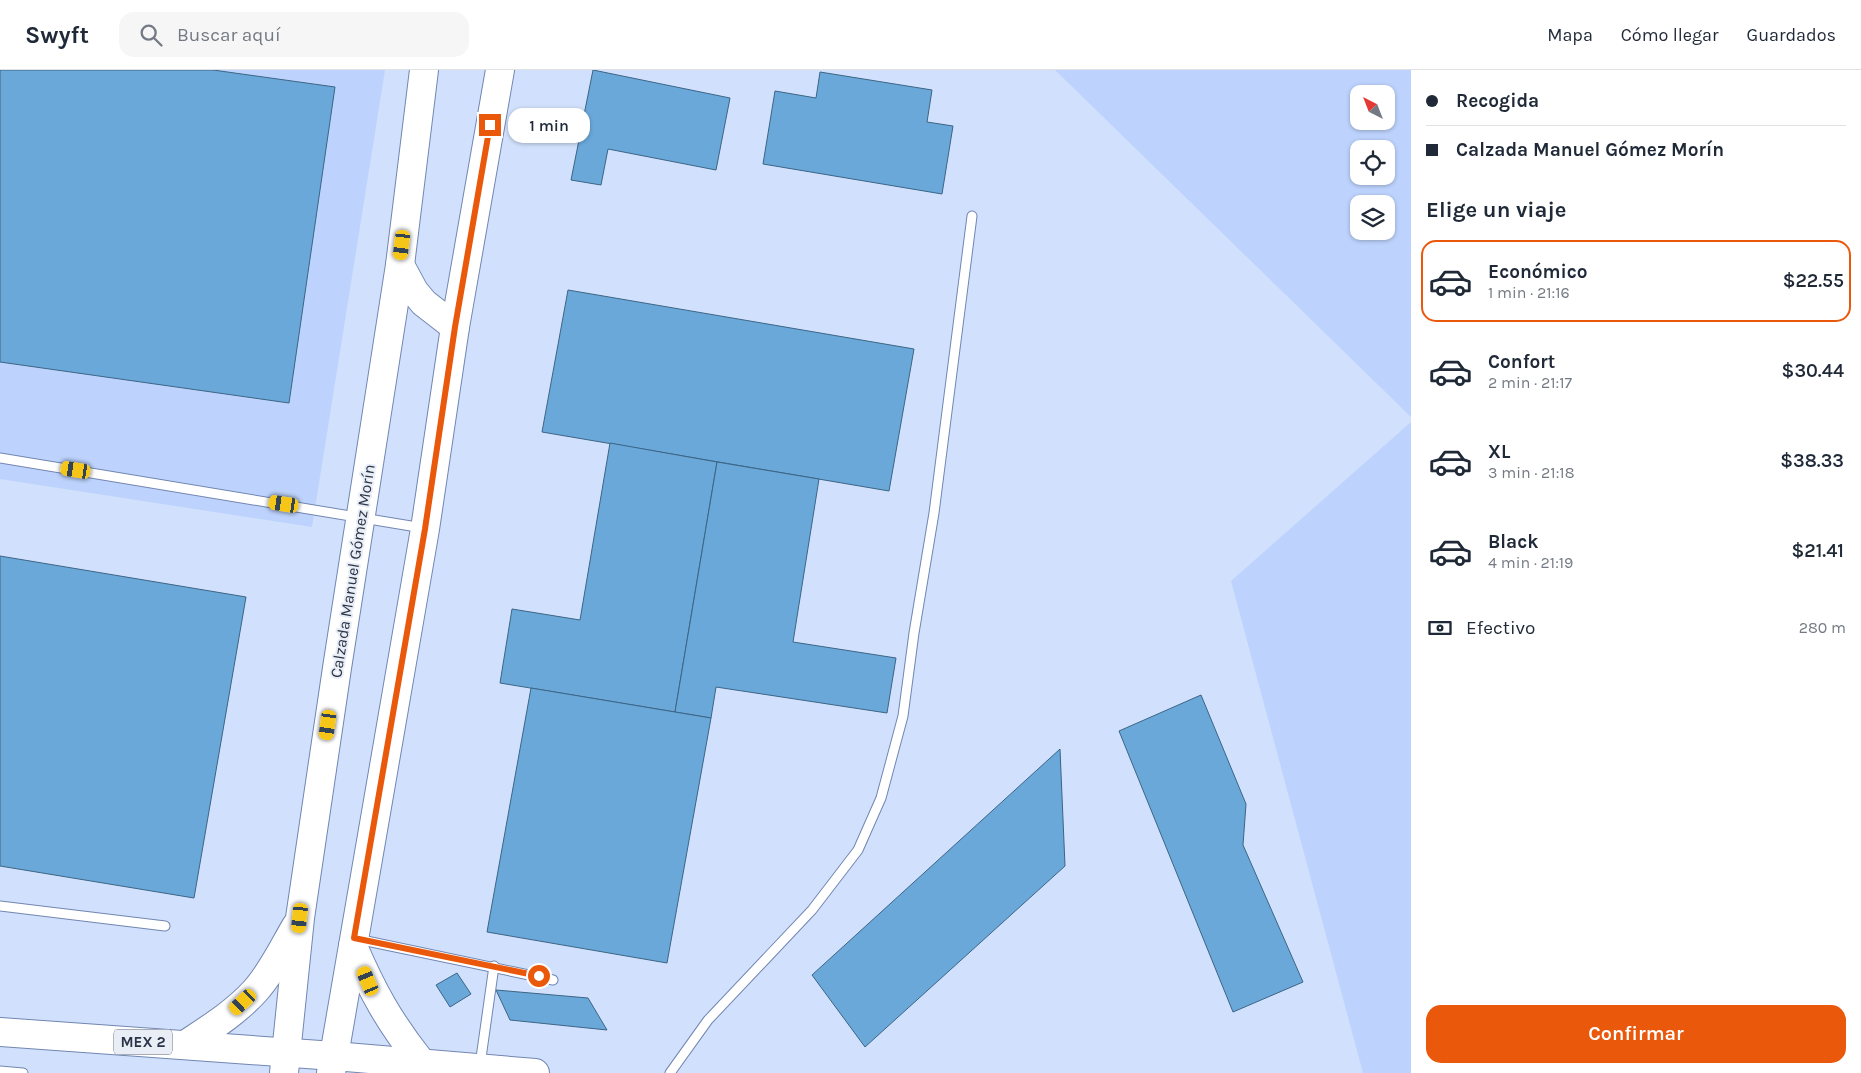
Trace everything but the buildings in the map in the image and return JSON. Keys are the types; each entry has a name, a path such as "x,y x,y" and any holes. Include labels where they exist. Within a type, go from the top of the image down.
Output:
{"main road":[{"name":"Calzada Manuel Gómez Morín","path":"285,1063 300,918 400,265 424,70"},
{"path":"332,1064 425,529 455,327 500,70"},
{"path":"400,265 414,291 424,303 455,327"},
{"path":"185,1045 232,1013 255,990 273,965 300,918"},
{"path":"354,942 381,1005 399,1035 420,1062"},
{"name":"MEX 2","path":"0,1032 185,1045 285,1063 420,1062 535,1073"}],"lane":[{"path":"670,1073 708,1020 812,910 858,850 881,798 903,716 914,633 934,513 972,216"},
{"path":"0,458 425,529"},
{"path":"0,906 165,926"},
{"path":"354,942 494,966 554,980"},
{"path":"480,1068 494,966"},
{"path":"0,1071 23,1073"}],"shaded area":[{"path":"0,70 385,70 312,527 0,479"},
{"path":"1055,70 1411,70 1411,417"},
{"path":"1411,422 1411,1073 1363,1073 1231,581"}],"route":[{"path":"490,125 455,327 425,529 354,938 539,976"}]}
